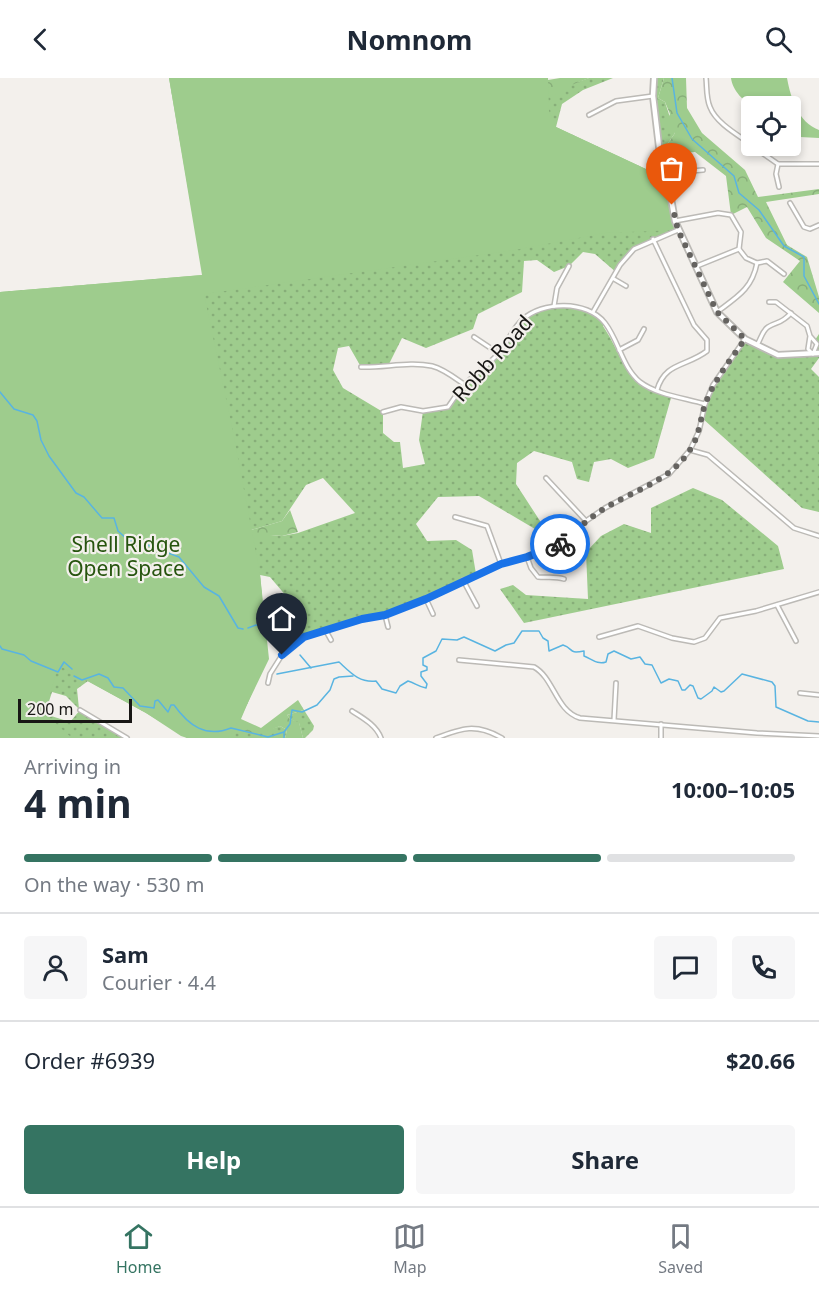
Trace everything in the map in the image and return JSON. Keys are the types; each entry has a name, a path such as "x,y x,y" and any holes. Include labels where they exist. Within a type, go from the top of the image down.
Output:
{"street":[{"path":"654,78 653,96 660,155 667,173 675,221 717,312 745,339 778,355 816,354"},
{"path":"706,78 708,100 712,111 718,119 741,137"},
{"path":"589,115 616,101 653,96"},
{"path":"767,156 778,164 819,164"},
{"path":"778,164 778,187"},
{"path":"667,173 703,170"},
{"path":"790,203 804,227 810,229 819,226"},
{"path":"675,221 718,213 731,215 741,232 739,249 746,258 757,263 766,261 784,274"},
{"path":"678,230 634,249 620,266 593,312 605,323 633,375 647,386 705,404"},
{"path":"653,239 694,325 707,340 707,351 697,358 668,370 660,379 657,390"},
{"path":"695,267 739,249"},
{"path":"717,312 745,291 754,277 757,263"},
{"path":"554,306 557,288 569,266"},
{"path":"614,279 626,286"},
{"path":"769,302 776,302 807,326 810,336 817,344 816,354"},
{"name":"Robb Road","path":"383,412 402,407 423,411 448,407 465,385 498,353 521,321 534,311 554,306 573,307 593,312"},
{"path":"757,345 768,327 784,321 791,313"},
{"path":"619,350 638,340 643,335 644,329"},
{"path":"810,336 808,350 816,354"},
{"path":"474,337 498,353"},
{"path":"268,683 270,674 282,655 304,637 362,619 385,615 426,599 501,564 560,544 605,508 669,474 690,450 699,430 705,404 713,385 745,339"},
{"path":"361,367 433,366 465,385"},
{"path":"690,450 708,455 794,528 819,536"},
{"path":"546,478 586,521"},
{"path":"455,518 487,526 501,564"},
{"path":"527,557 531,568 538,576 546,578 555,576 564,579"},
{"path":"463,580 477,606"},
{"path":"599,637 638,626 672,638 694,642 705,638 720,618 777,605 819,592"},
{"path":"426,599 433,614"},
{"path":"777,605 796,641"},
{"path":"385,615 388,627"},
{"path":"326,631 331,640"},
{"path":"459,660 534,667 543,674 571,714 580,718 819,736"},
{"path":"614,720 616,683"},
{"path":"800,693 819,696"},
{"path":"80,710 127,738"},
{"path":"352,711 367,720 381,738"},
{"path":"661,738 662,724"},
{"path":"436,738 460,729 477,728 491,731 502,738"},
{"path":"757,733 757,738"}],"green space":[{"name":"Shell Ridge Open Space","path":"169,78 548,78 547,93 589,78 613,78 583,90 562,104 556,127 648,170 665,165 678,230 635,250 628,256 617,273 595,254 583,252 569,266 554,272 537,260 524,261 522,292 478,314 473,329 426,348 402,338 388,366 361,367 349,346 338,348 333,370 343,388 383,412 383,433 394,442 400,442 403,468 425,464 419,440 423,411 448,407 465,385 498,353 521,321 535,311 554,306 573,307 593,312 605,323 603,326 633,378 642,385 671,398 654,458 628,468 611,459 594,462 589,482 577,479 572,462 534,451 517,463 516,484 542,524 535,529 479,496 438,497 416,524 427,541 456,540 472,550 476,574 426,599 385,615 362,619 304,637 286,612 287,597 270,577 260,575 262,596 234,729 257,731 280,726 287,730 285,738 187,738 88,681 77,689 79,709 66,696 52,692 45,714 70,722 80,710 127,738 0,738 0,292 203,275","holes":["323,478 355,513 298,533 242,538 251,530 282,521 306,485"]},
{"name":"Shell Ridge Open Space","path":"169,78 548,78 549,111 556,127 648,170 665,165 678,230 605,233 515,250 204,294 260,574 269,659 240,719 228,738 181,736 146,713 58,665 45,714 72,738 0,738 0,292 202,275"},
{"path":"589,78 564,88 553,97 547,94 548,80"},
{"path":"654,78 664,78 658,98 665,102 675,133 660,155"},
{"path":"664,78 686,78 687,108 702,133 745,170 758,197 819,189 819,194 766,202 787,245 807,257 819,297 819,313 783,282 800,261 766,238 747,207 731,215 726,176 695,152 660,155 675,133 665,126 670,114 665,102 658,98"},
{"path":"731,78 787,78 792,96 741,97"},
{"path":"801,116 819,130 819,138 801,137"},
{"path":"819,334 819,358 811,369 819,377 819,512 802,508 702,418 714,386 745,339 778,355 813,354 817,348 815,340"},
{"path":"693,488 722,500 778,546 784,569 524,623 500,589 513,585 526,595 588,599 586,552 601,536 624,524 651,533 651,508"},
{"path":"290,510 298,532 282,536 271,535 267,542 247,537 251,530 282,521"},
{"path":"252,693 241,719 261,728 298,700 304,710 287,715 290,719 299,722 303,738 285,738 287,730 280,726 258,733 220,730"},
{"path":"304,710 314,726 313,730 303,738 299,723 287,715"}],"waterway":[{"path":"672,78 677,113 692,139 734,176 739,193 759,210 784,246 804,257 804,276 819,304"},
{"path":"0,392 14,409 33,415 49,456 76,493 84,497 102,518 114,518 118,531 128,540 179,557 204,587 219,596 238,628 243,629"},
{"path":"248,628 256,625 269,627"},
{"path":"277,674 339,662 360,679 376,681 382,689 396,693 400,686 408,681 426,688 427,684 421,676 421,672 427,670 427,667 423,665 423,658 436,651 442,639 457,640 464,637 495,651 514,643 522,631 539,631 548,641 549,651 563,645 573,651 584,651 584,656 600,663 606,662 608,654 614,651 631,659 640,657 645,664 652,665 661,683 669,679 678,681 682,690 690,685 693,686 698,698 701,699 714,687 721,692 724,691 742,674 772,682 775,686 776,707 808,721 819,722"},
{"path":"0,646 2,649 24,655 31,661 58,672 64,662 72,669"},
{"path":"300,655 311,668"},
{"path":"74,676 82,680 99,674 108,678 114,687 123,688 140,706 154,708 155,701 158,700 168,712 171,705 174,705 192,724 206,731 214,732 231,728 268,737 284,732"},
{"path":"284,738 284,732 290,724 292,710 302,712 317,705 330,690 334,679 353,676"}],"way so far":[{"path":"560,544 605,508 669,474 690,450 699,430 705,404 713,385 745,339 717,312 678,230 672,205"}],"route":[{"path":"282,655 304,637 362,619 385,615 426,599 501,564 560,544"}]}
